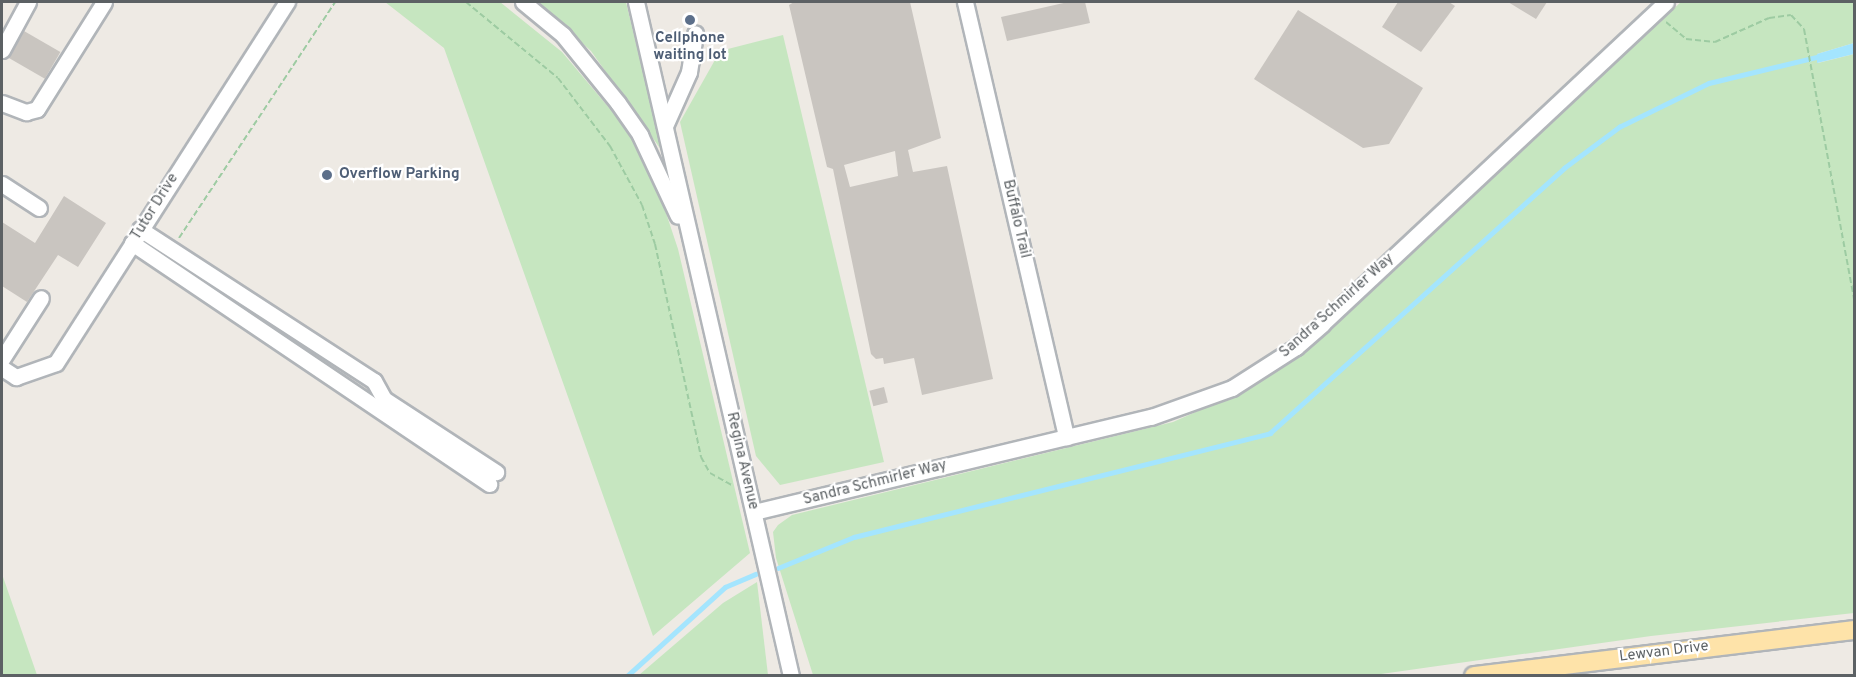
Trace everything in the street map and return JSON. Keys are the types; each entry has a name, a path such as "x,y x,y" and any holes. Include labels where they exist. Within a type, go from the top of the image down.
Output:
{"main road":[{"name":"Lewvan Drive","path":"1474,675 1854,630"}],"street":[{"path":"2,50 28,2"},
{"path":"2,103 26,112 37,109 104,2"},
{"name":"Tutor Drive","path":"2,368 16,377 56,363 287,2"},
{"name":"Regina Avenue","path":"523,2 563,35 618,103 640,135 691,246"},
{"name":"Regina Avenue","path":"636,2 791,675"},
{"name":"Buffalo Trail","path":"965,2 1066,437"},
{"name":"Sandra Schmirler Way","path":"754,512 1066,437 1193,404 1232,388 1296,347 1661,7"},
{"path":"665,126 689,72 695,33"},
{"path":"2,184 39,208"},
{"path":"132,243 493,478 384,399 374,381 141,229"},
{"path":"2,359 41,298"}],"path":[{"path":"172,248 335,2"},
{"path":"466,2 558,78 610,146 642,205 655,244 705,466 737,488 747,486"},
{"path":"1661,7 1686,39 1715,42 1769,18 1791,15 1804,28 1854,299"}],"green space":[{"path":"385,2 500,2 562,52 626,128 659,192 678,249 750,553 653,636 444,48"},
{"path":"537,2 626,2 662,151 591,51"},
{"path":"1681,2 1854,2 1854,43 1817,54 1818,63 1854,54 1854,613 1651,636 1374,675 813,675 776,558 773,532 778,525 792,515 1173,422 1232,396 1297,358"},
{"path":"783,35 884,462 780,485 756,456 680,122 720,51"},
{"path":"2,574 37,675 2,675"},
{"path":"757,582 768,675 639,675 723,603"}],"water":[{"path":"1854,43 1854,54 1817,63 1817,54"}],"building":[{"path":"794,2 910,2 941,138 908,150 913,172 947,166 993,379 922,395 914,358 884,364 883,358 876,359 871,354 833,169 827,167 789,5","holes":["895,151 898,176 850,187 844,165"]},
{"path":"1068,2 1085,2 1090,23 1007,41 1001,17"},
{"path":"1398,2 1449,2 1455,6 1421,52 1382,27"},
{"path":"1508,2 1547,2 1536,19"},
{"path":"1298,10 1423,88 1389,144 1363,148 1254,79"},
{"path":"24,31 60,52 45,79 9,58"},
{"path":"64,196 106,223 78,267 58,255 27,302 2,286 2,222 35,243"},
{"path":"884,387 888,403 873,406 869,391"}],"waterway":[{"path":"778,568 854,537 1270,433 1564,168 1619,127 1709,83 1821,56"},
{"path":"627,676 725,587 755,574"}],"place":[{"name":"Cellphone waiting lot","path":"690,20"},
{"name":"Overflow Parking","path":"327,175"}]}
